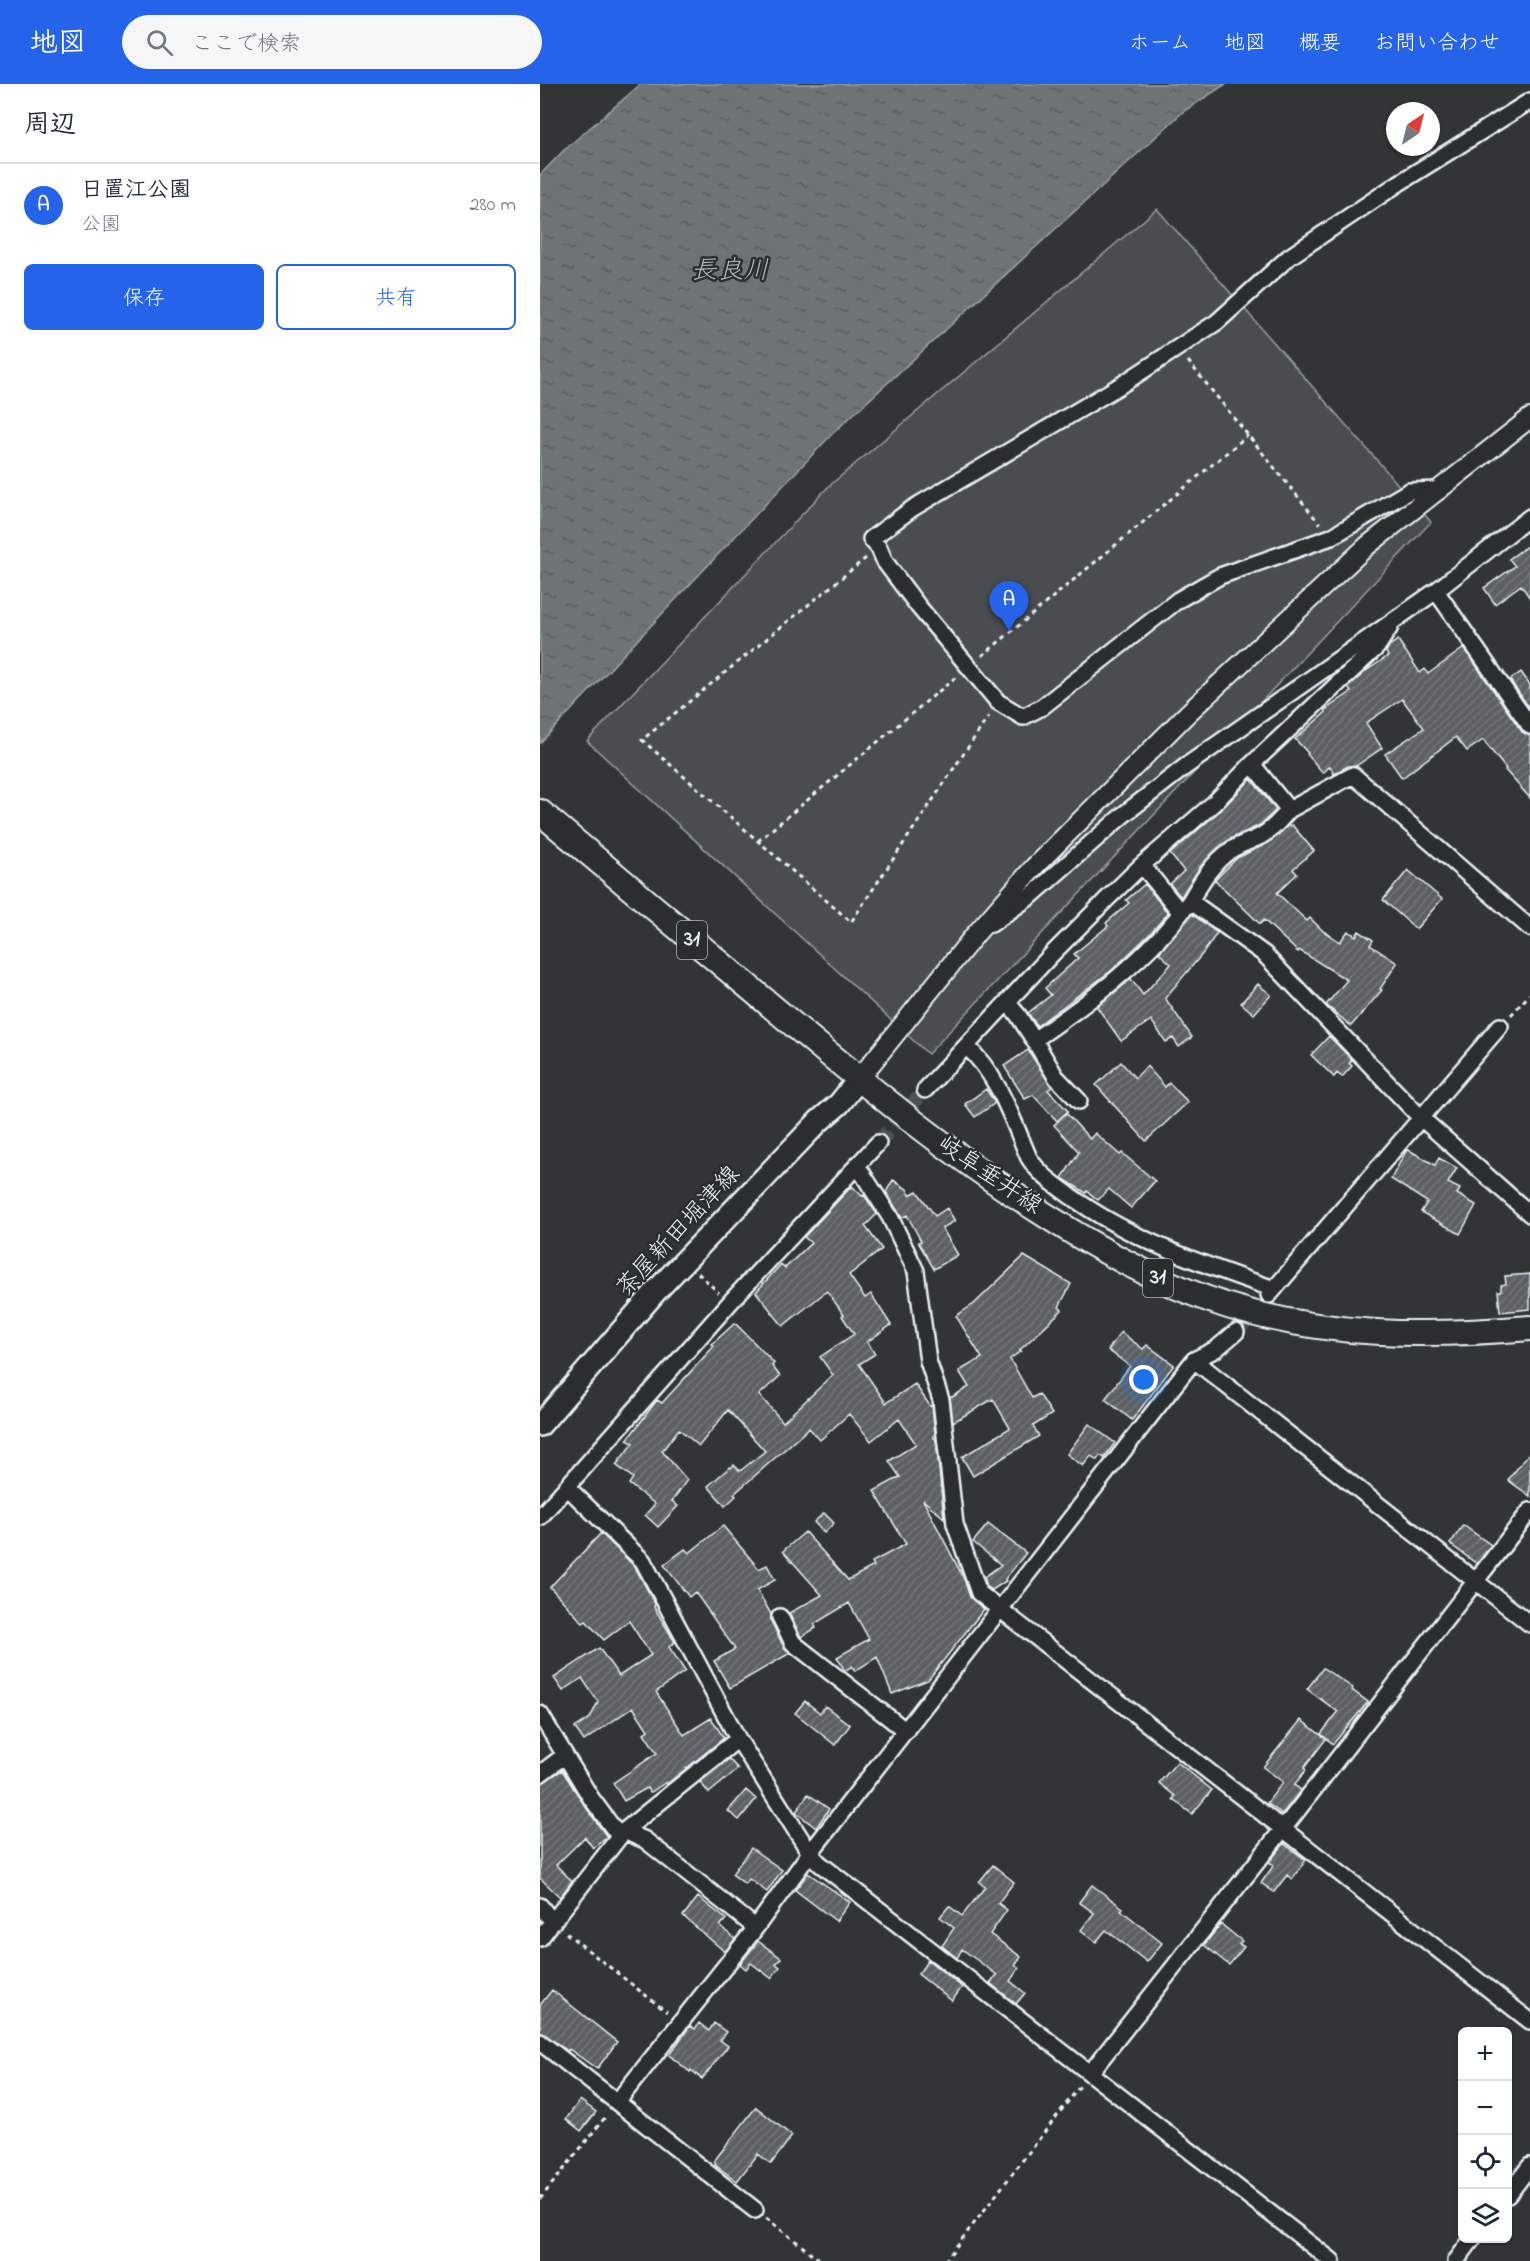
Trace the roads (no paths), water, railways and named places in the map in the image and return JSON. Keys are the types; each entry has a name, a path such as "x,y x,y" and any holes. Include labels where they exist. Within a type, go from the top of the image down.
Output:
{"main road":[{"name":"岐阜垂井線","path":"540,813 851,1073 935,1140 998,1184 1098,1248 1178,1288 1272,1317 1346,1330 1427,1334 1530,1328"},
{"name":"茶屋新田堀津線","path":"540,1425 656,1291 819,1121 839,1104 851,1073"}],"street":[{"path":"1441,489 1409,491 1331,537 1220,576 1187,596 1042,707 1023,717 998,702 918,606 885,562 879,548 871,538 914,508 1121,385 1178,348 1217,322 1289,257 1399,183 1530,101"},
{"path":"851,1073 1035,866 1188,713 1367,546 1530,418"},
{"path":"974,936 1030,896 1123,815 1186,766 1436,591 1530,517"},
{"path":"1436,591 1530,726"},
{"path":"925,1090 1053,953 1142,865 1214,803 1252,764 1377,647 1395,620"},
{"path":"1252,764 1289,810"},
{"path":"1034,1040 1069,1017 1131,967 1185,907 1204,877 1232,850 1263,835 1275,826 1289,810 1353,775 1530,928"},
{"path":"1142,865 1185,907 1264,954 1420,1117 1530,1214"},
{"path":"1006,1002 1018,1015 1056,1077 1079,1101"},
{"path":"966,1046 990,1072 1029,1158 1044,1176 1089,1209 1147,1241 1271,1292 1500,1026"},
{"path":"540,1517 734,1298 878,1143"},
{"path":"856,1165 890,1217 916,1271 928,1361 941,1400 955,1524 979,1593 1530,2021"},
{"path":"617,2102 1194,1360 1216,1349 1236,1332"},
{"path":"1194,1360 1530,1624"},
{"path":"568,1488 643,1561 738,1739 810,1853 819,1863 1332,2261"},
{"path":"1090,2073 1530,1511"},
{"path":"780,1617 793,1643 906,1731"},
{"path":"540,1714 591,1798 621,1833 645,1840 755,1927"},
{"path":"540,1938 621,1833 738,1739"},
{"path":"540,1774 566,1755"},
{"path":"540,1906 553,1922"},
{"path":"540,2043 755,2210"},
{"path":"1512,2190 1530,2166"},
{"path":"1456,2261 1469,2243"}],"water":[{"name":"長良川","path":"641,84 1226,84 1184,111 833,433 540,743 540,175 563,151"}],"tunnel":[{"path":"878,1143 925,1090"},
{"path":"1236,1332 1269,1295"}],"place":[{"name":"日置江公園","path":"1009,631"}]}
